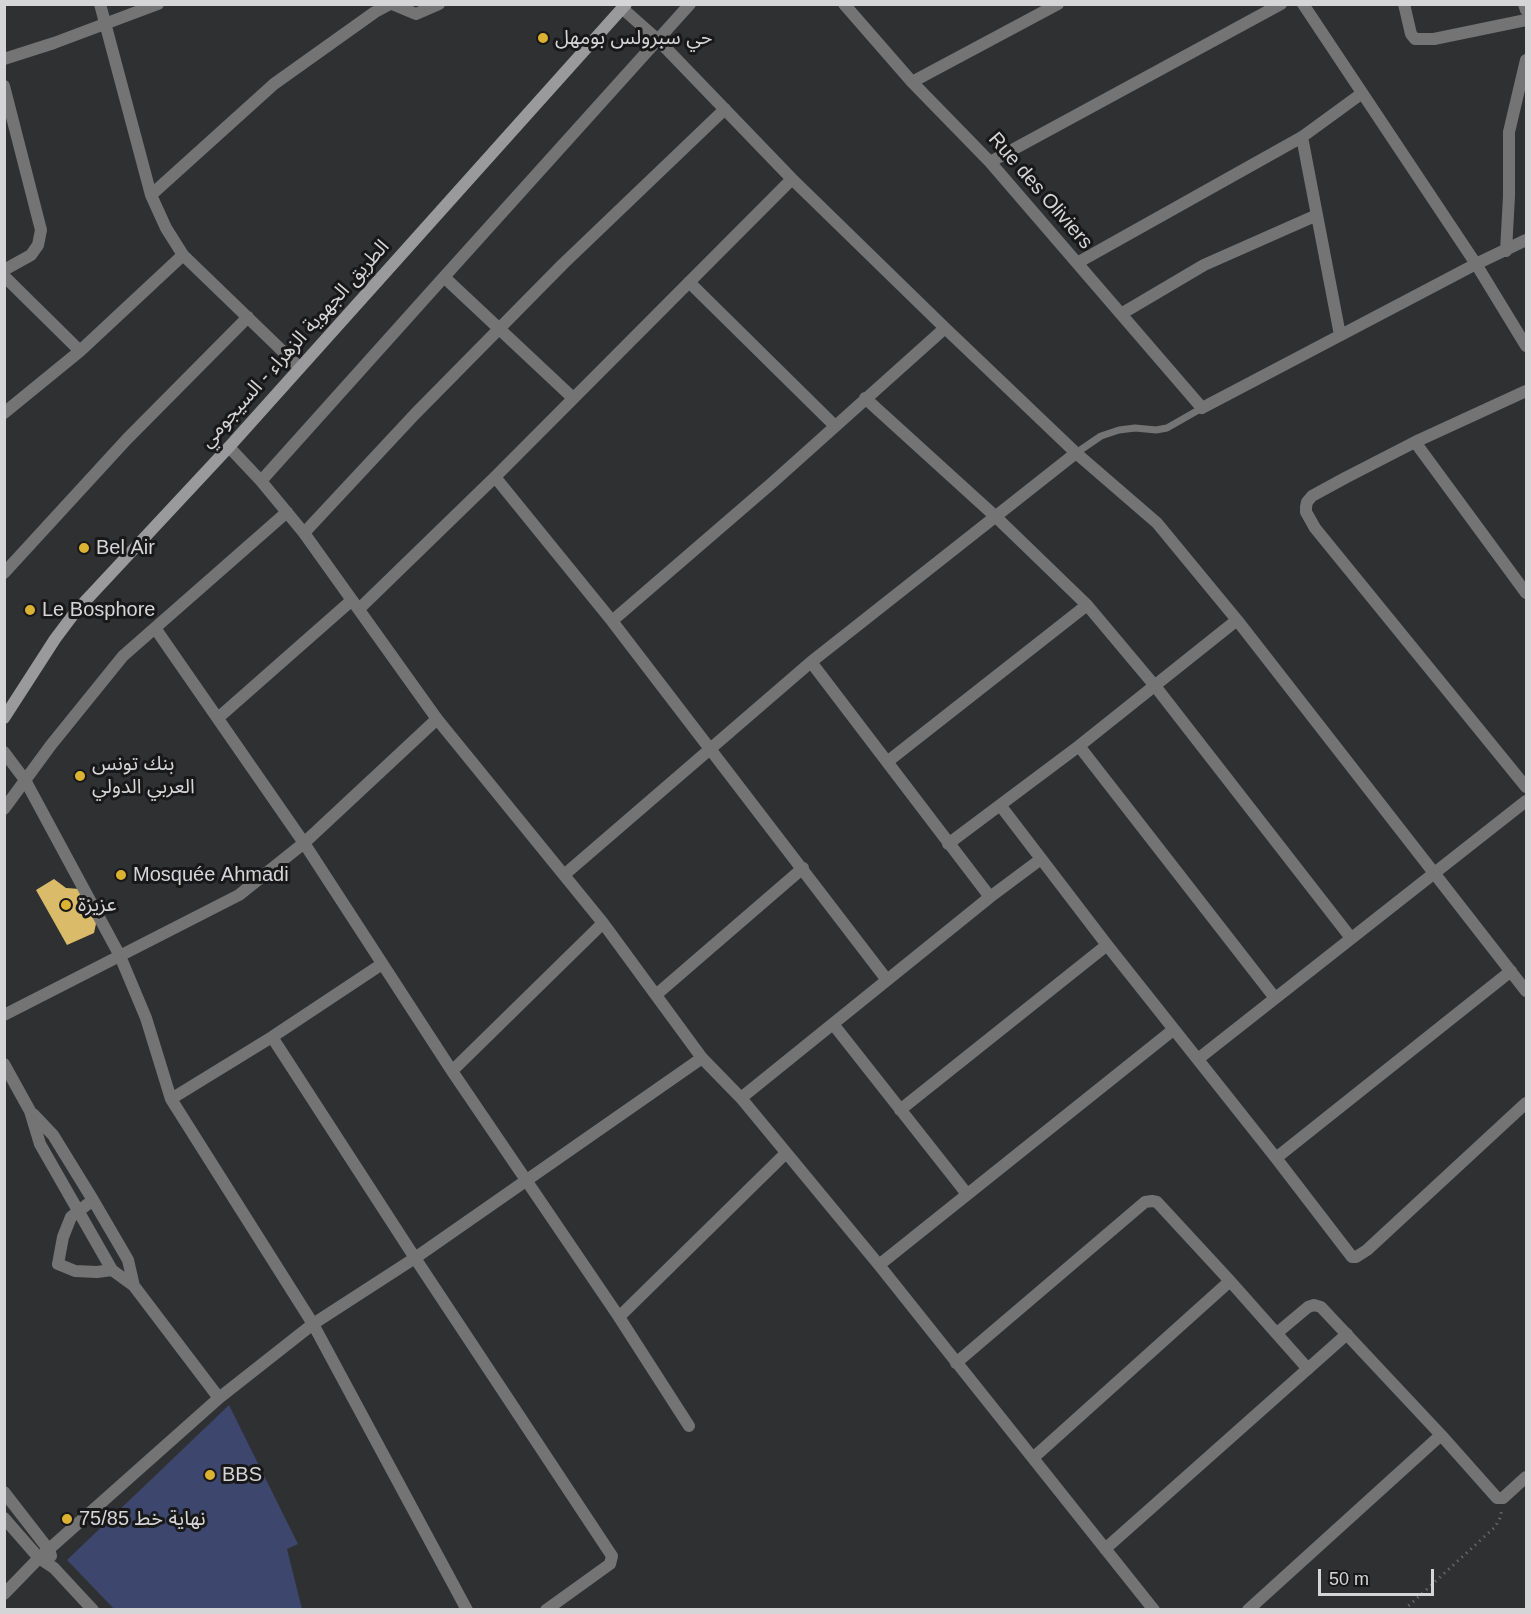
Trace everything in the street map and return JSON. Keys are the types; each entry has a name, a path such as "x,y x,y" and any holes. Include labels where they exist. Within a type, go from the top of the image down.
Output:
{"main road":[{"name":"الطريق الجهوية الزهراء - السيجومي","path":"4,718 54,639 76,610 229,447 625,7"}],"street":[{"path":"100,4 151,195 166,228 183,255 299,367"},
{"path":"4,59 106,25 158,4"},
{"path":"151,195 274,84 375,12 391,4 416,14 439,4"},
{"path":"261,481 690,4"},
{"path":"912,82 1058,4"},
{"path":"990,162 1281,4"},
{"path":"1303,4 1476,264 1527,346"},
{"path":"1404,4 1408,26 1415,39 1434,39 1527,20"},
{"path":"1524,4 1527,10"},
{"name":"Rue des Oliviers","path":"850,6 912,82 990,162 1202,408"},
{"path":"625,7 792,179 945,328 1076,453 1157,523 1238,621 1527,991"},
{"path":"1506,251 1509,132 1526,64"},
{"path":"4,86 41,230 38,245 31,255 4,270"},
{"path":"1077,263 1302,137 1361,94"},
{"path":"304,533 415,414 563,264 725,109"},
{"path":"1302,137 1340,335"},
{"path":"218,718 355,604 495,477 792,179"},
{"path":"1121,314 1204,265 1317,215"},
{"path":"1202,408 1476,264 1527,240"},
{"path":"4,413 80,351 183,255"},
{"path":"4,276 80,351"},
{"path":"444,277 573,398"},
{"path":"689,282 835,426"},
{"path":"4,573 127,439 248,318"},
{"path":"612,621 945,328"},
{"path":"1527,391 1415,442 1312,496 1307,502 1306,512 1315,528 1527,787"},
{"path":"866,398 996,517 1086,605 1155,686 1351,938"},
{"path":"1415,442 1527,593"},
{"path":"229,447 304,533 437,719 603,923 702,1058 741,1098 879,1265 1154,1610"},
{"path":"564,875 811,662 1076,453"},
{"path":"495,477 612,621 887,980"},
{"path":"4,809 123,656 286,512"},
{"path":"887,762 1086,605"},
{"path":"948,844 1079,746 1238,621"},
{"path":"155,628 304,843 452,1071 619,1317 689,1426"},
{"path":"811,662 990,897"},
{"path":"4,1015 239,895 304,843 437,719"},
{"path":"1079,746 1275,998"},
{"path":"4,752 25,780 120,956 146,1018 171,1099 313,1324 467,1610"},
{"path":"1198,1059 1527,801"},
{"path":"1000,805 1350,1255 1356,1257 1376,1242 1527,1103"},
{"path":"741,1098 990,897 1041,859"},
{"path":"657,994 803,868"},
{"path":"452,1071 603,923"},
{"path":"900,1110 1107,945"},
{"path":"171,1099 272,1037 382,964"},
{"path":"1276,1158 1511,971"},
{"path":"833,1024 967,1194"},
{"path":"879,1265 1173,1030"},
{"path":"272,1037 612,1556 610,1564 546,1610"},
{"path":"4,1594 39,1558 219,1398 313,1324 415,1258 702,1058"},
{"path":"4,1064 30,1111 40,1144 112,1270 134,1286 219,1398"},
{"path":"30,1111 53,1136 93,1200 128,1260 134,1286"},
{"path":"619,1317 786,1153"},
{"path":"93,1200 71,1217 63,1237 57,1263 75,1271 112,1270"},
{"path":"956,1363 1146,1202 1157,1202 1308,1370"},
{"path":"1033,1458 1230,1281"},
{"path":"1277,1334 1308,1307 1314,1305 1321,1307 1493,1494 1501,1498 1527,1477"},
{"path":"1105,1549 1347,1335"},
{"path":"1248,1610 1441,1435"},
{"path":"4,1492 49,1550 54,1568"},
{"path":"4,1518 39,1558 54,1568 93,1610"}],"lane":[{"path":"1076,453 1101,436 1135,428 1156,430 1167,428 1202,408"}],"path":[{"path":"1404,1610 1495,1527 1502,1514 1501,1498"}],"shaded area":[{"name":"BBS","path":"229,1405 298,1544 287,1549 302,1609 114,1609 67,1560"}],"building":[{"name":"عزيزة","path":"54,879 66,888 80,889 97,919 94,933 67,945 36,890"}],"place":[{"name":"حي سبرولس بومهل","path":"543,38"},
{"name":"Bel Air","path":"84,548"},
{"name":"Le Bosphore","path":"30,610"},
{"name":"بنك تونس العربي الدولي","path":"80,776"},
{"name":"Mosquée Ahmadi","path":"121,875"},
{"name":"عزيزة","path":"66,905"},
{"name":"BBS","path":"210,1475"},
{"name":"نهاية خط 75/85","path":"67,1519"}]}
